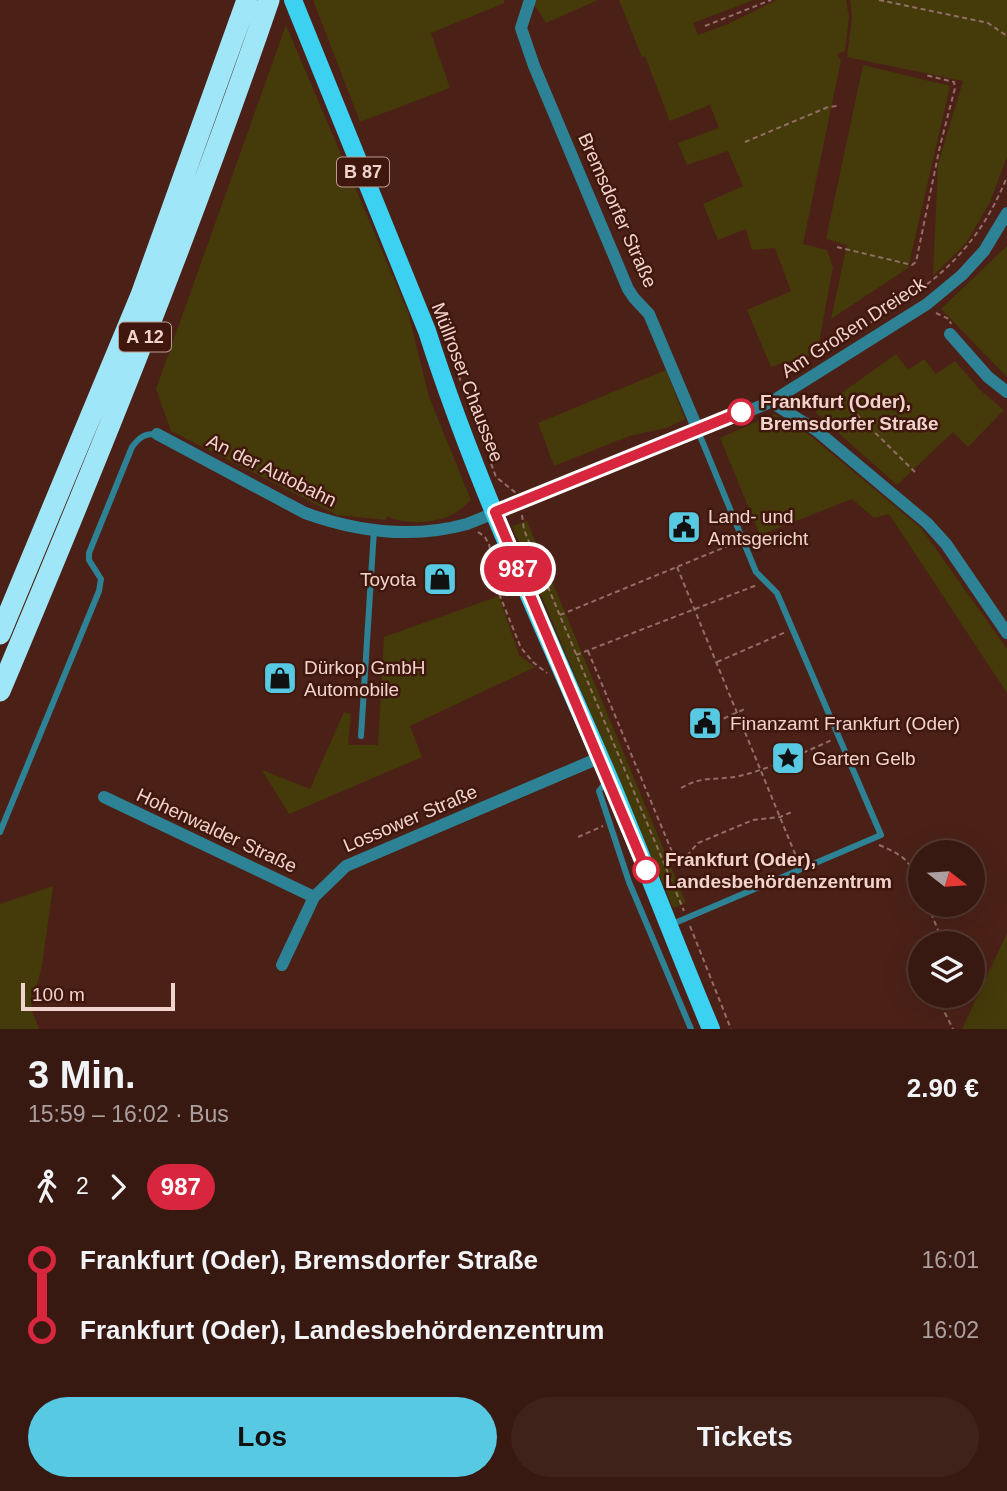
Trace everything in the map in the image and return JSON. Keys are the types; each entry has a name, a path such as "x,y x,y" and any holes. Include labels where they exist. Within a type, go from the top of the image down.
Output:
{"highway":[{"name":"A 12","path":"0,634 141,295 247,0"},
{"name":"A 12","path":"0,691 123,395 232,109 269,0"}],"main road":[{"name":"Müllroser Chaussee","path":"296,6 427,331 441,375 495,512 608,777 711,1029"}],"street":[{"name":"Bremsdorfer Straße","path":"530,0 521,28 534,65 628,289 649,314 698,430"},
{"name":"Am Großen Dreieck","path":"495,512 771,402 927,304 984,251 1007,213"},
{"path":"950,334 988,377 1007,392"},
{"path":"771,402 816,430 927,523 946,544 1007,633"},
{"name":"An der Autobahn","path":"157,434 306,513 339,524 374,530 442,531 495,512"},
{"name":"Lossower Straße","path":"282,965 314,897 337,872 354,862 600,758"},
{"name":"Hohenwalder Straße","path":"104,797 314,897"}],"lane":[{"path":"668,926 881,835 777,593 756,572 698,430"},
{"path":"0,832 99,591 102,579 89,560 89,553 132,447 140,437 149,433 157,434"},
{"path":"361,736 374,530"},
{"name":"Müllroser Chaussee","path":"608,777 599,791 629,882 691,1029"}],"path":[{"path":"705,26 771,0"},
{"path":"879,0 988,23 1006,35"},
{"path":"837,247 912,265 916,262 955,88 954,82 925,75"},
{"path":"745,142 828,107 837,106"},
{"path":"827,357 831,347 941,275 982,228 996,205 1007,177"},
{"path":"927,304 935,313 949,319 953,328 950,334"},
{"path":"851,409 915,472"},
{"path":"524,530 731,1029"},
{"path":"559,615 743,540"},
{"path":"489,544 498,591 521,648 534,663 548,673"},
{"path":"677,567 801,870"},
{"path":"576,655 765,582"},
{"path":"716,662 793,629"},
{"path":"588,650 678,866 698,843 753,820 780,817 792,811"},
{"path":"716,722 747,708"},
{"path":"681,788 694,781 737,776 760,769 839,737"},
{"path":"578,837 610,823"},
{"path":"868,841 899,853 908,861"},
{"path":"943,1008 953,1029"}],"shaded area":[{"path":"313,0 504,0 504,3 431,33 450,88 360,122"},
{"path":"534,0 598,0 546,23 533,3"},
{"path":"619,0 754,0 693,23 698,35 777,0 846,0 849,17 845,51 837,54 841,60 803,244 827,250 833,267 817,353 771,367 747,310 791,291 775,248 752,250 746,229 718,240 703,204 743,186 728,151 687,165 678,143 719,128 710,105 670,121 645,56 642,57"},
{"path":"850,0 1007,0 1007,157 990,202 966,243 933,276 938,164 963,81 847,57 852,18"},
{"path":"286,25 408,312 429,397 471,500 445,517 411,522 387,516 386,520 337,515 171,431 156,389"},
{"path":"863,65 950,86 908,268 831,319 847,245 826,239"},
{"path":"1007,246 1007,377 941,309"},
{"path":"896,354 908,370 924,359 936,374 955,361 980,390 1004,410 968,447 953,432 897,485 815,412"},
{"path":"666,370 685,419 667,428 629,436 554,466 538,423"},
{"path":"774,414 807,433 921,528 1007,649 1007,693 889,514 874,518 852,499 760,535 720,438"},
{"path":"527,521 686,903 673,908 512,526"},
{"path":"499,596 519,655 535,667 410,726 422,757 289,814 262,770 310,789 344,712 351,714 348,745 378,745 384,637"},
{"path":"53,886 42,966 31,1008 39,1029 0,1029 0,904"},
{"path":"1007,933 1007,1029 962,1029 972,1008 985,1008 985,980"}],"bus line":[{"name":"987","path":"646,870 495,512 741,412"}],"place":[{"name":"Frankfurt (Oder), Bremsdorfer Straße","path":"741,412"},
{"name":"Land- und Amtsgericht","path":"684,527"},
{"name":"Toyota","path":"440,579"},
{"name":"Dürkop GmbH Automobile","path":"280,678"},
{"name":"Finanzamt Frankfurt (Oder)","path":"705,723"},
{"name":"Garten Gelb","path":"788,758"},
{"name":"Frankfurt (Oder), Landesbehördenzentrum","path":"646,870"}]}
